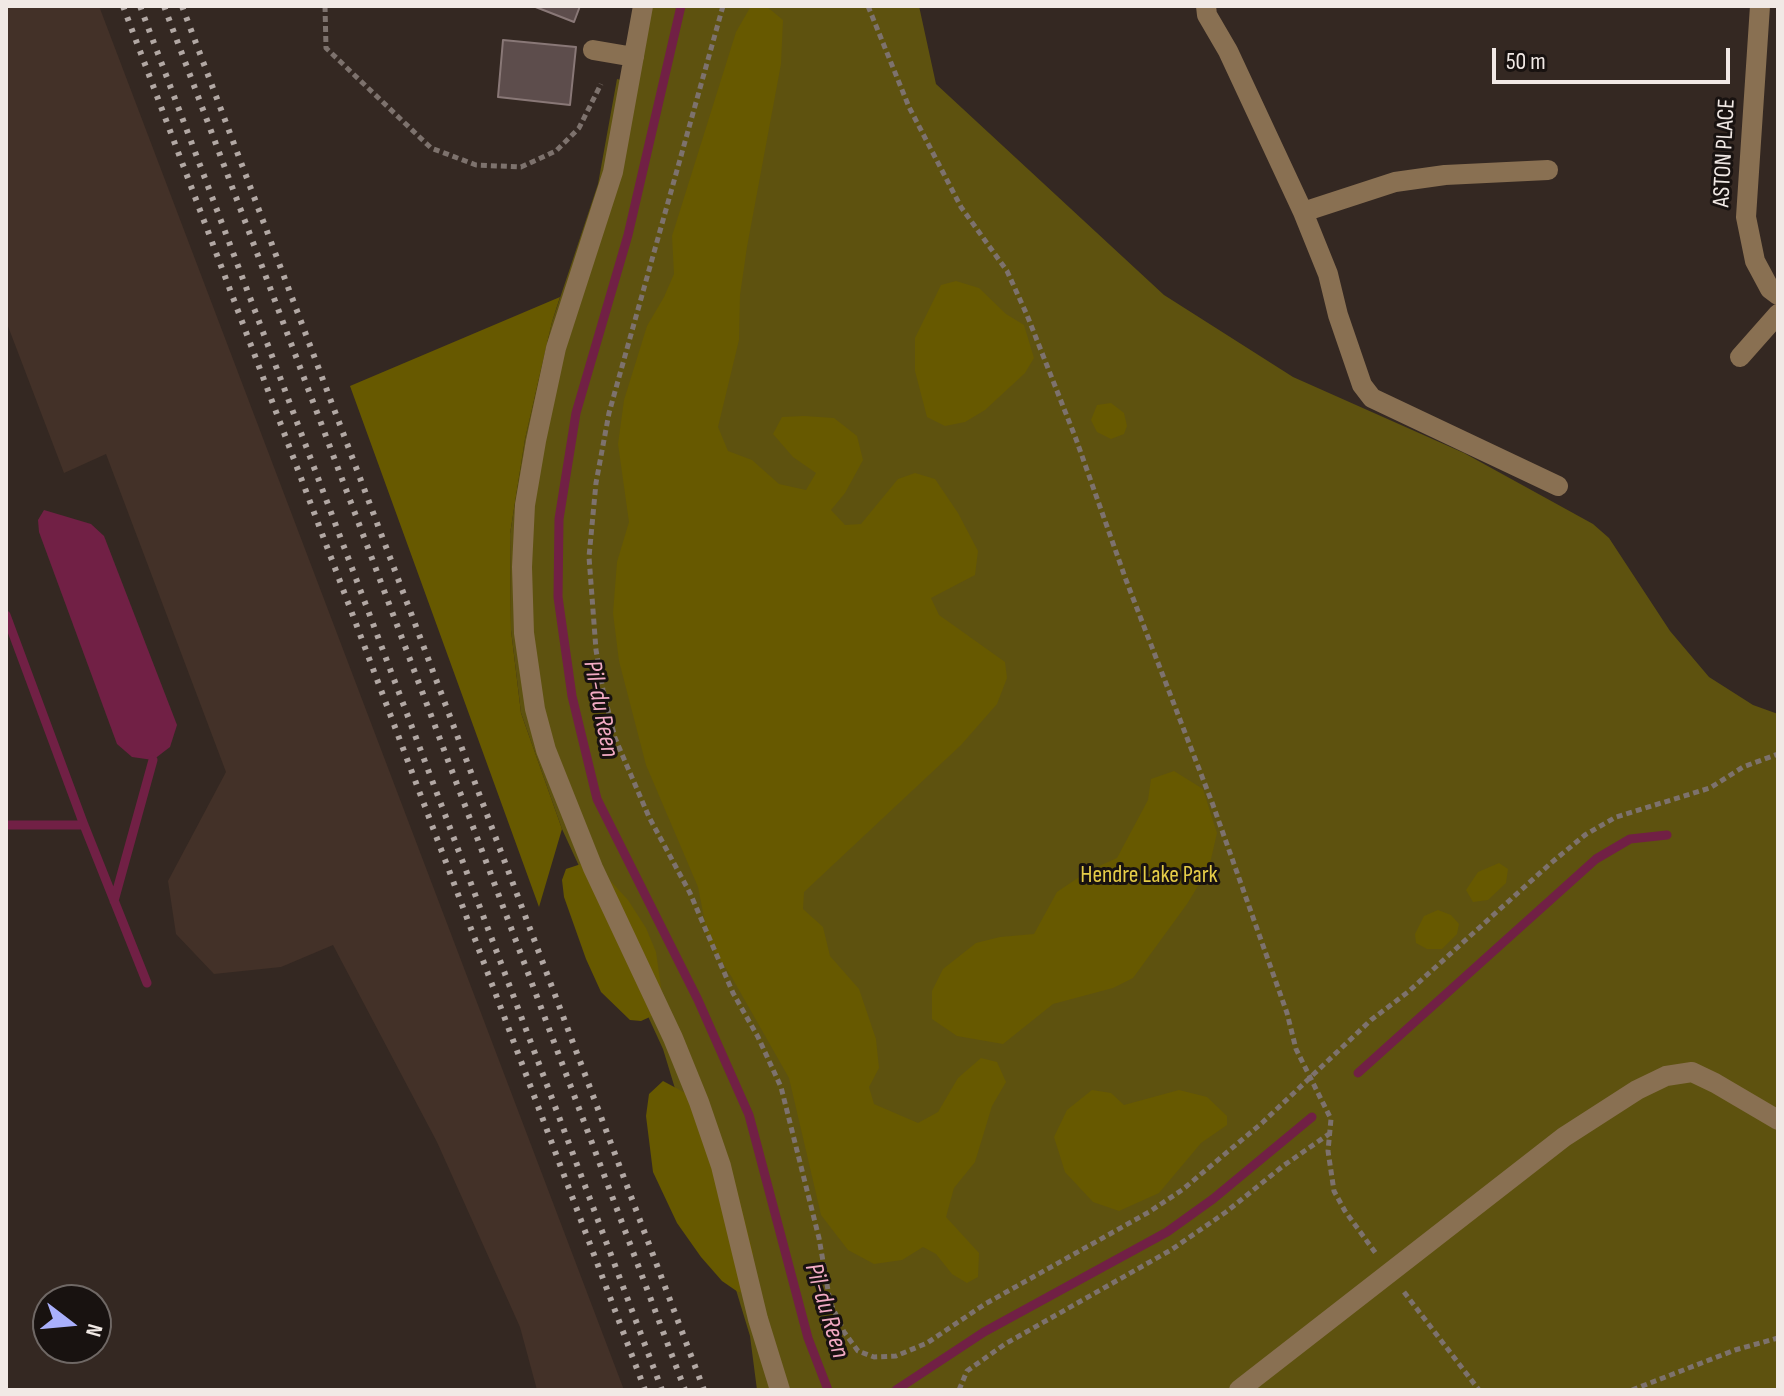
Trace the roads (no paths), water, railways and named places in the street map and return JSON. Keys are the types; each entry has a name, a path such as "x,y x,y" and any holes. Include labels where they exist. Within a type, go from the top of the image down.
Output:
{"street":[{"path":"643,6 613,172 556,348 536,441 525,505 522,567 524,633 535,709 546,750 593,868 673,1038 699,1102 721,1166 758,1319 780,1390"},
{"path":"1206,6 1207,15 1228,51 1303,212 1328,274 1338,315 1362,385 1372,398 1558,486"},
{"name":"ASTON PLACE","path":"1760,6 1746,217 1755,261 1770,289 1778,295"},
{"path":"601,51 634,57"},
{"path":"1303,212 1395,182 1445,175 1548,170"},
{"path":"1740,357 1778,314"},
{"path":"1239,1390 1564,1137 1637,1090 1666,1076 1692,1072 1778,1120"}],"waterway":[{"name":"Pil-du Reen","path":"681,6 628,235 576,413 559,519 558,597 572,696 597,799 698,1000 749,1115 808,1338 828,1390"},
{"path":"6,615 147,983"},
{"path":"114,901 153,760"},
{"path":"6,825 84,825"},
{"path":"1358,1073 1596,859 1630,839 1667,835"},
{"path":"896,1390 984,1332 1167,1232 1213,1199 1312,1117"}],"railway":[{"path":"123,6 645,1390"},
{"path":"140,6 662,1390"},
{"path":"164,6 685,1390"},
{"path":"182,6 704,1390"}],"park label":[{"name":"Hendre Lake Park","path":"1149,876"}]}
